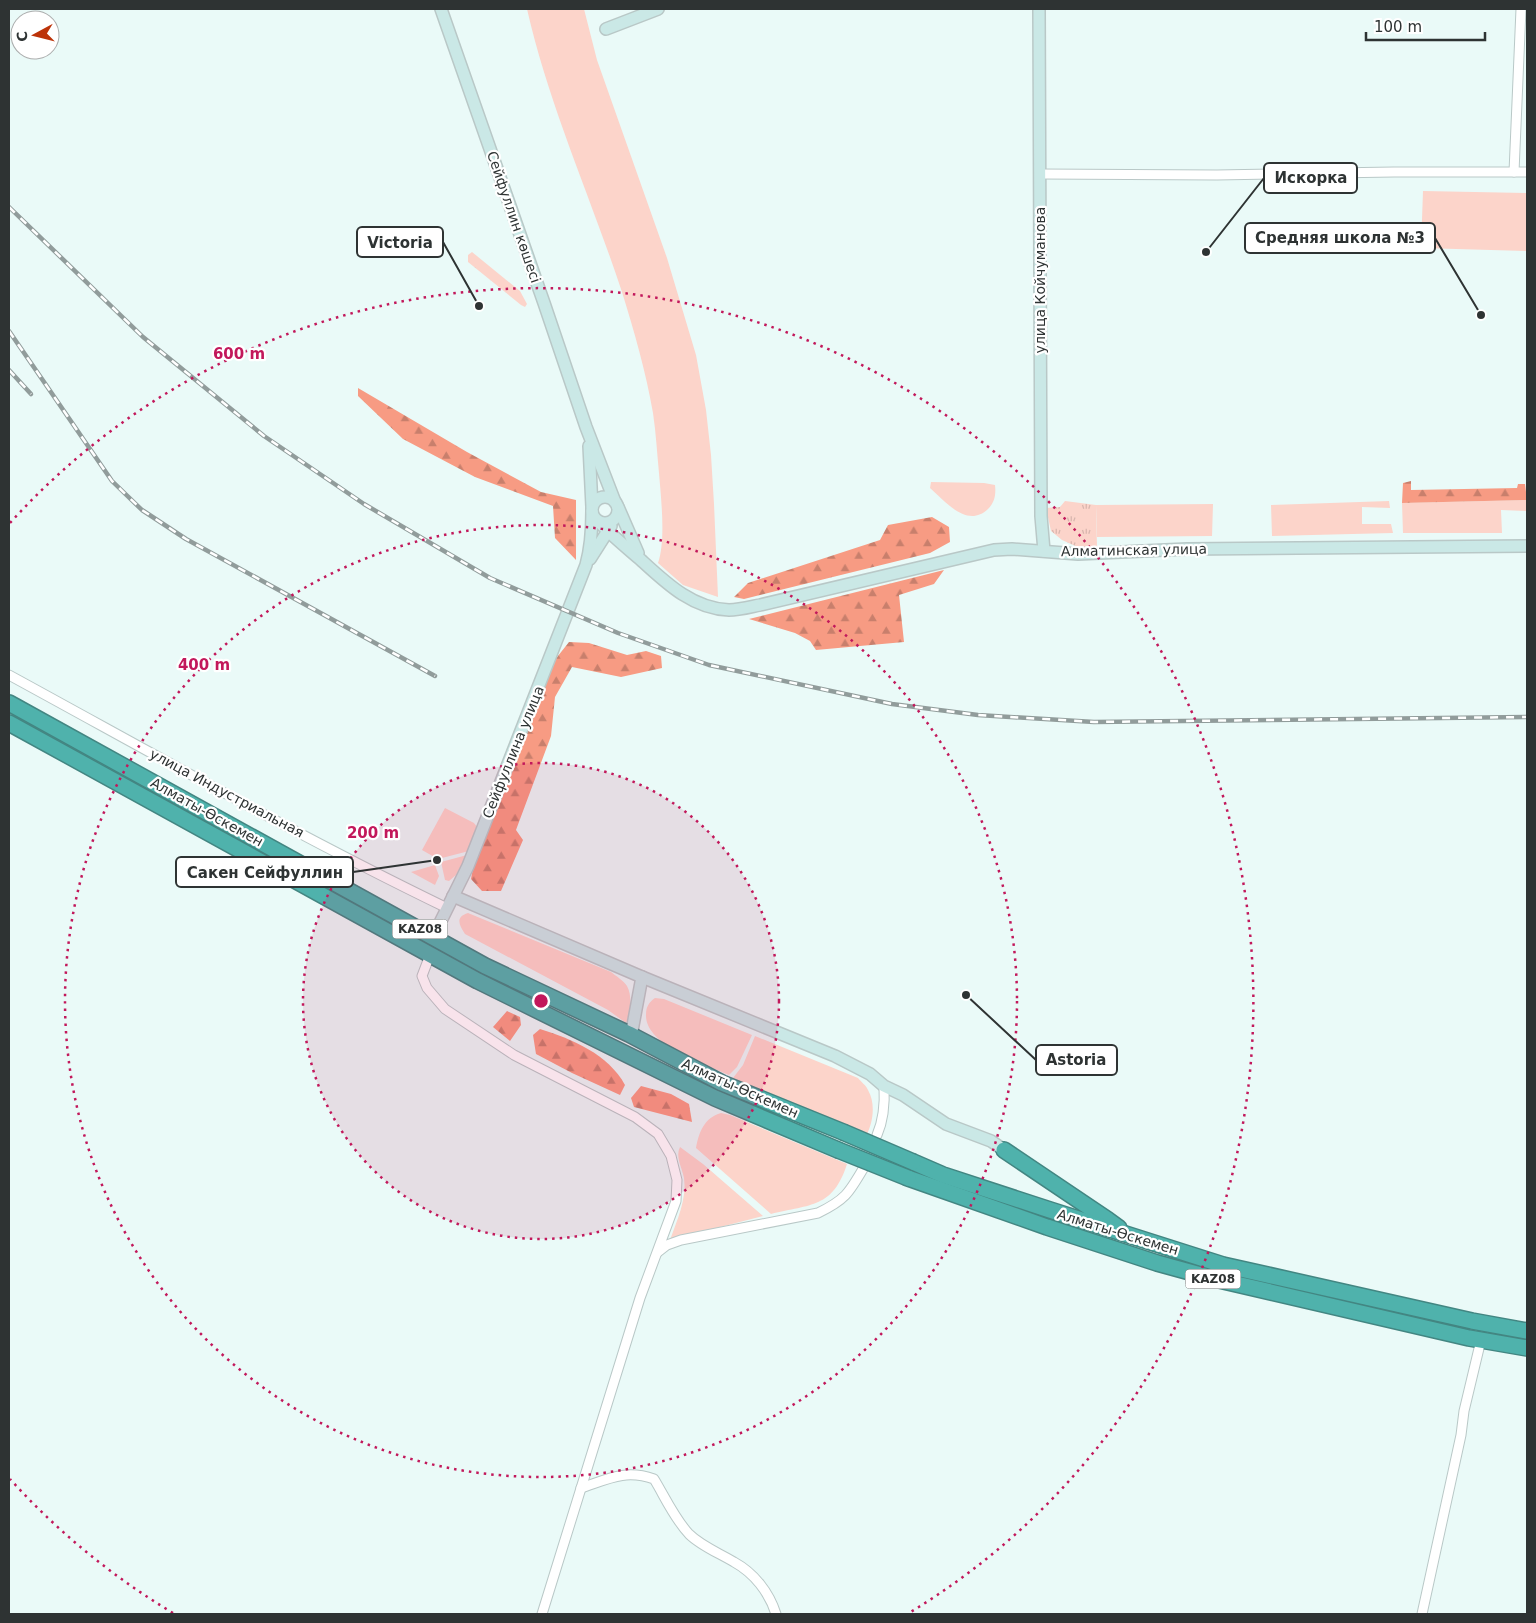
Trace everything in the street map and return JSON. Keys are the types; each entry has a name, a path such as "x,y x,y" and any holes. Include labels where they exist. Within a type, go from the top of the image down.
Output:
{"highway":[{"name":"Алматы-Өскемен","path":"9,703 433,937 532,989 631,1036 722,1083 944,1175 1223,1265 1527,1331"},
{"name":"Алматы-Өскемен","path":"9,723 478,981 714,1098 838,1150 908,1178 1157,1263 1219,1280 1481,1340 1527,1348"},
{"path":"1004,1150 1126,1234"}],"street":[{"name":"Сейфуллин көшесі","path":"441,9 586,427"},
{"path":"606,29 658,9"},
{"name":"улица Койчуманова","path":"1039,9 1041,516 1044,551"},
{"path":"1514,172 1521,9"},
{"path":"1040,174 1217,175 1359,172 1527,172"},
{"path":"586,427 634,546 643,561"},
{"path":"586,427 590,451 594,513 608,531 643,561"},
{"path":"602,497 612,498 617,504 617,516 586,565 590,551 594,502 602,497"},
{"path":"594,513 606,523 614,520"},
{"name":"Алматинская улица","path":"643,561 660,578 688,598 719,609 731,610 760,605 994,550 1012,549 1078,554 1187,549 1527,546"},
{"name":"Сейфуллина улица","path":"433,937 468,866 586,565"},
{"name":"улица Индустриальная","path":"9,675 281,823 447,908"},
{"path":"453,896 835,1056 870,1074 884,1086 903,1095 946,1124 992,1141 1004,1150"},
{"path":"430,955 422,976 428,988 445,1009 514,1055 635,1118 658,1134 671,1156 677,1180 676,1201 640,1298 542,1614"},
{"path":"631,1036 642,976"},
{"path":"877,1135 882,1124 885,1109 884,1086"},
{"path":"658,1252 667,1245 680,1240 818,1212 834,1205 846,1196 864,1169"},
{"path":"1422,1614 1464,1411 1481,1340"},
{"path":"581,1488 624,1474 654,1479 673,1512 689,1534 702,1544 736,1562 750,1572 770,1598 776,1614"}],"green space":[{"path":"527,9 584,9 597,60 667,258 696,355 706,410 711,455 718,597 683,585 658,563 662,543 661,494 654,420 643,367 622,292 547,81"},
{"path":"1423,191 1527,193 1527,251 1421,248"},
{"path":"472,252 520,291 527,304 525,307 468,262 468,255"},
{"path":"358,388 467,452 541,492 576,500 576,560 555,538 553,506 475,477 403,439 358,396"},
{"path":"1411,481 1411,490 1517,488 1518,484 1525,484 1527,500 1402,503 1403,483"},
{"path":"931,482 995,485 994,498 988,509 980,514 964,515 949,506 930,488"},
{"path":"1527,500 1527,511 1501,510 1502,533 1403,533 1402,503"},
{"path":"1065,501 1096,505 1097,547 1080,548 1062,540 1051,531 1046,508 1060,507"},
{"path":"1389,501 1390,508 1362,507 1362,524 1391,524 1393,533 1272,536 1271,505"},
{"path":"1213,504 1212,536 1097,537 1096,505"},
{"path":"932,517 949,527 950,542 930,553 744,599 734,597 748,583 880,540 888,525"},
{"path":"944,570 934,584 899,595 904,642 816,650 810,641 795,633 749,619"},
{"path":"569,642 589,643 627,655 646,651 661,656 662,668 621,677 572,667 555,697 551,736 516,830 523,840 501,891 482,891 471,879 474,863 554,661"},
{"path":"445,808 474,823 477,827 469,851 436,858 422,850"},
{"path":"467,855 456,875 449,881 445,880 441,862"},
{"path":"435,865 439,876 435,885 411,872"},
{"path":"468,913 611,972 624,982 629,990 630,1005 626,1023 608,1010 465,934 459,922 461,917"},
{"path":"655,998 664,999 752,1035 737,1067 729,1075 692,1059 665,1044 648,1025 647,1009"},
{"path":"507,1011 520,1017 521,1025 510,1041 493,1027"},
{"path":"540,1029 576,1043 599,1056 618,1074 625,1085 620,1095 536,1054 533,1035"},
{"path":"755,1036 858,1078 867,1088 873,1107 872,1119 866,1136 803,1111 733,1078 743,1065"},
{"path":"641,1086 671,1094 689,1104 692,1122 634,1107 631,1098"},
{"path":"721,1113 730,1115 847,1164 835,1189 819,1202 771,1214 696,1148 703,1126 710,1118"},
{"path":"680,1147 703,1164 763,1216 670,1240 681,1209 685,1186 679,1158"}],"railway":[{"path":"9,207 143,337 264,436 364,504 490,578 618,633 709,665 892,704 978,715 1094,722 1527,717"},
{"path":"9,331 112,481 142,510 186,539 435,676"},
{"path":"9,370 31,394"}],"place":[{"name":"Искоркa","path":"1206,252"},
{"name":"Victoria","path":"479,306"},
{"name":"Средняя школа №3","path":"1481,315"},
{"name":"Сакен Сейфуллин","path":"437,860"},
{"name":"Astoria","path":"966,995"}]}
